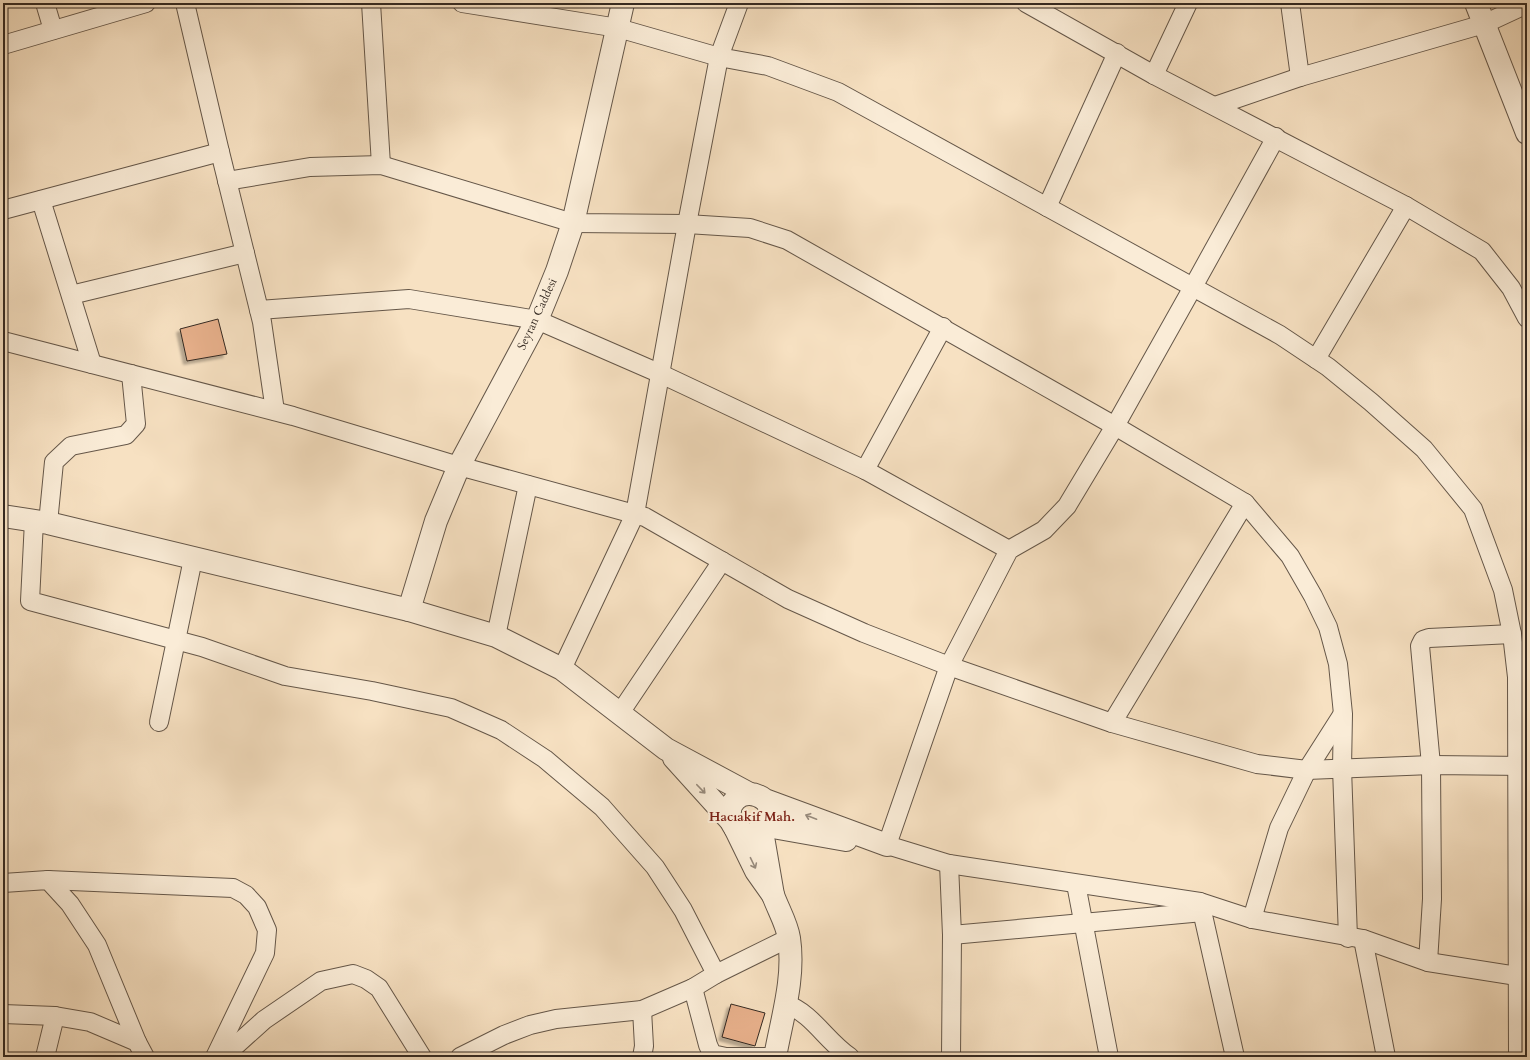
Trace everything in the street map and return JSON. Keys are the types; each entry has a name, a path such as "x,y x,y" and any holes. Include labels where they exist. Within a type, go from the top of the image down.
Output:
{"street":[{"path":"45,3 53,30"},
{"path":"3,45 146,3"},
{"path":"185,3 259,310 275,411"},
{"path":"371,3 381,165"},
{"path":"462,3 618,28 719,57 768,66 838,92 1280,335 1316,359 1371,402 1424,449 1473,509 1503,590 1512,634 1517,677 1522,766 1517,976 1518,1057"},
{"name":"Seyran Caddesi","path":"409,610 436,521 460,466 536,320 557,271 573,223 623,3"},
{"path":"562,669 635,514 687,224 719,57 739,3"},
{"path":"1026,3 1053,10 1117,53 1154,75 1276,137 1406,206 1482,251 1511,288 1527,318"},
{"path":"1154,75 1188,3"},
{"path":"1290,3 1300,77"},
{"path":"1476,3 1527,133"},
{"path":"1215,106 1300,77 1484,24 1527,4"},
{"path":"1047,207 1117,53"},
{"path":"887,845 949,666 1009,550 1044,530 1067,506 1115,426 1276,137"},
{"path":"3,210 220,152"},
{"path":"227,181 310,167 381,165 573,223 687,224 750,228 786,240 943,327 1245,503 1290,556 1313,596 1328,627 1338,664 1343,714 1342,768 1356,939 1386,1057"},
{"path":"41,200 92,364"},
{"path":"1316,359 1406,206"},
{"path":"71,295 245,253"},
{"path":"259,310 409,299 536,320 661,374 865,470 1009,550"},
{"path":"865,470 943,327"},
{"path":"3,341 275,411 460,466 645,517 788,598 864,633 949,666 1112,723 1257,764 1308,770 1431,765 1522,766"},
{"path":"131,374 136,424 126,435 71,446 54,462 41,522 30,601 202,647 285,676 372,691 451,708 501,730 545,759 602,807 650,862 683,910 716,974"},
{"path":"496,636 528,485"},
{"path":"1112,723 1245,503"},
{"path":"3,516 41,522 409,610 496,636 562,669 666,749 757,797 887,845 949,864 1076,884 1201,907 1252,919 1356,939 1428,962 1517,976"},
{"path":"159,722 193,559"},
{"path":"620,714 722,561"},
{"path":"1428,962 1432,899 1431,765 1420,650 1422,642 1429,638 1512,634"},
{"path":"1252,919 1280,828 1308,770 1343,714"},
{"path":"666,749 733,824 748,835 764,829 784,830 887,845"},
{"path":"693,988 708,1045 712,1054 726,1057 775,1057 786,1004 790,971 789,938 773,895 764,829 771,812 757,797 742,795 733,802 730,808 733,824 756,871 773,895"},
{"path":"949,864 952,936 951,1057"},
{"path":"3,883 48,880 234,888 246,895 257,907 267,930 265,953 215,1057"},
{"path":"48,880 70,904 97,945 141,1050"},
{"path":"1076,884 1109,1057"},
{"path":"952,936 1084,923 1201,907"},
{"path":"1201,907 1235,1057"},
{"path":"465,1056 504,1035 530,1024 556,1019 642,1010 693,988 716,974 789,938"},
{"path":"223,1057 264,1020 321,981 353,974 366,979 379,988 422,1057"},
{"path":"786,1004 798,1008 838,1049 850,1057"},
{"path":"642,1010 644,1040 642,1057"},
{"path":"3,1014 55,1016 90,1022 141,1050"},
{"path":"45,1057 55,1016"}],"building":[{"path":"218,319 227,354 187,361 180,329"},
{"path":"731,1004 765,1013 755,1046 722,1037"}],"district":[{"name":"Hacıakif Mah.","path":"752,816"}]}
